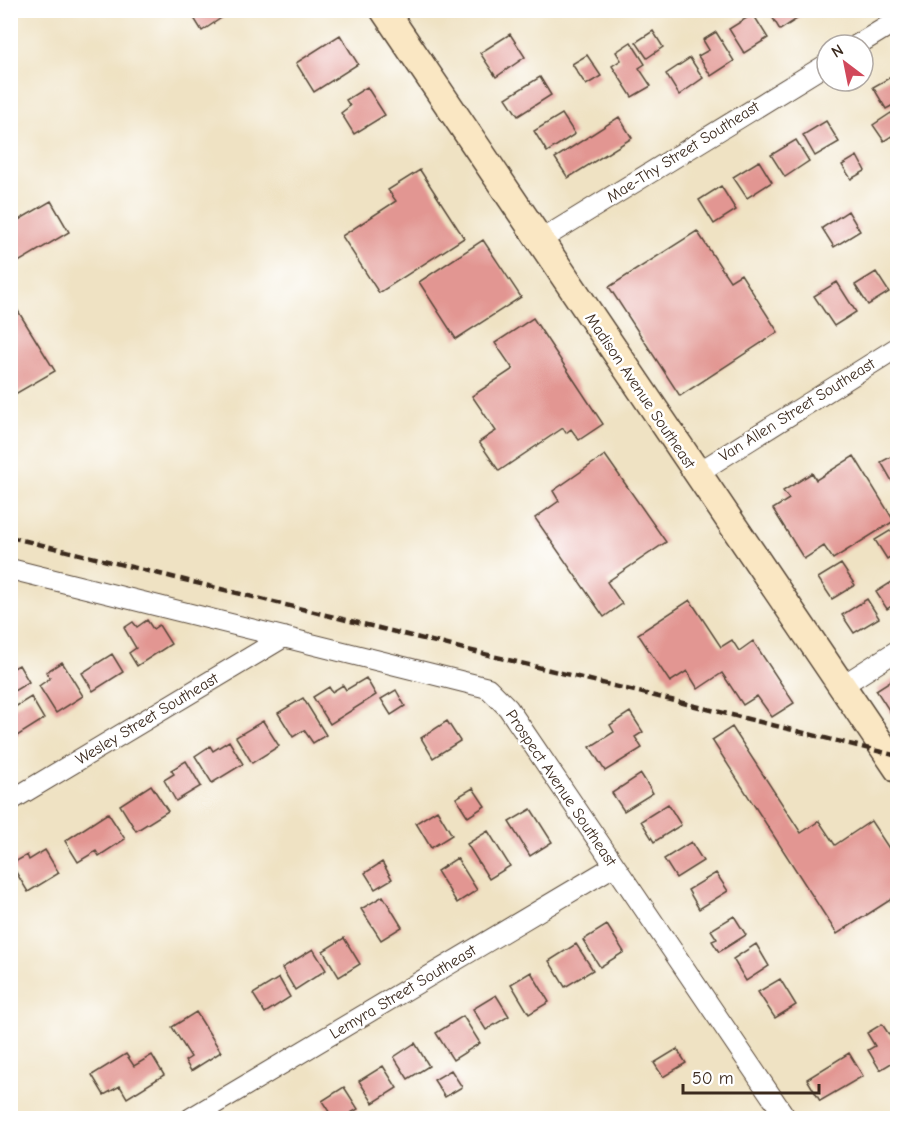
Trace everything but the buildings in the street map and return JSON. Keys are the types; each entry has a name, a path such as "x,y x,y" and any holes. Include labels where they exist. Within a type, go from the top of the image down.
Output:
{"street":[{"name":"Madison Avenue Southeast","path":"384,10 897,769"},
{"path":"875,34 897,20"},
{"name":"Mae-Thy Street Southeast","path":"539,241 815,70"},
{"name":"Van Allen Street Southeast","path":"696,474 897,347"},
{"name":"Prospect Avenue Southeast","path":"10,569 488,688 508,708 786,1119"},
{"name":"Wesley Street Southeast","path":"10,801 284,637"},
{"path":"840,687 897,650"},
{"name":"Lemyra Street Southeast","path":"191,1119 614,866"}],"railway":[{"path":"10,537 898,756"}]}
